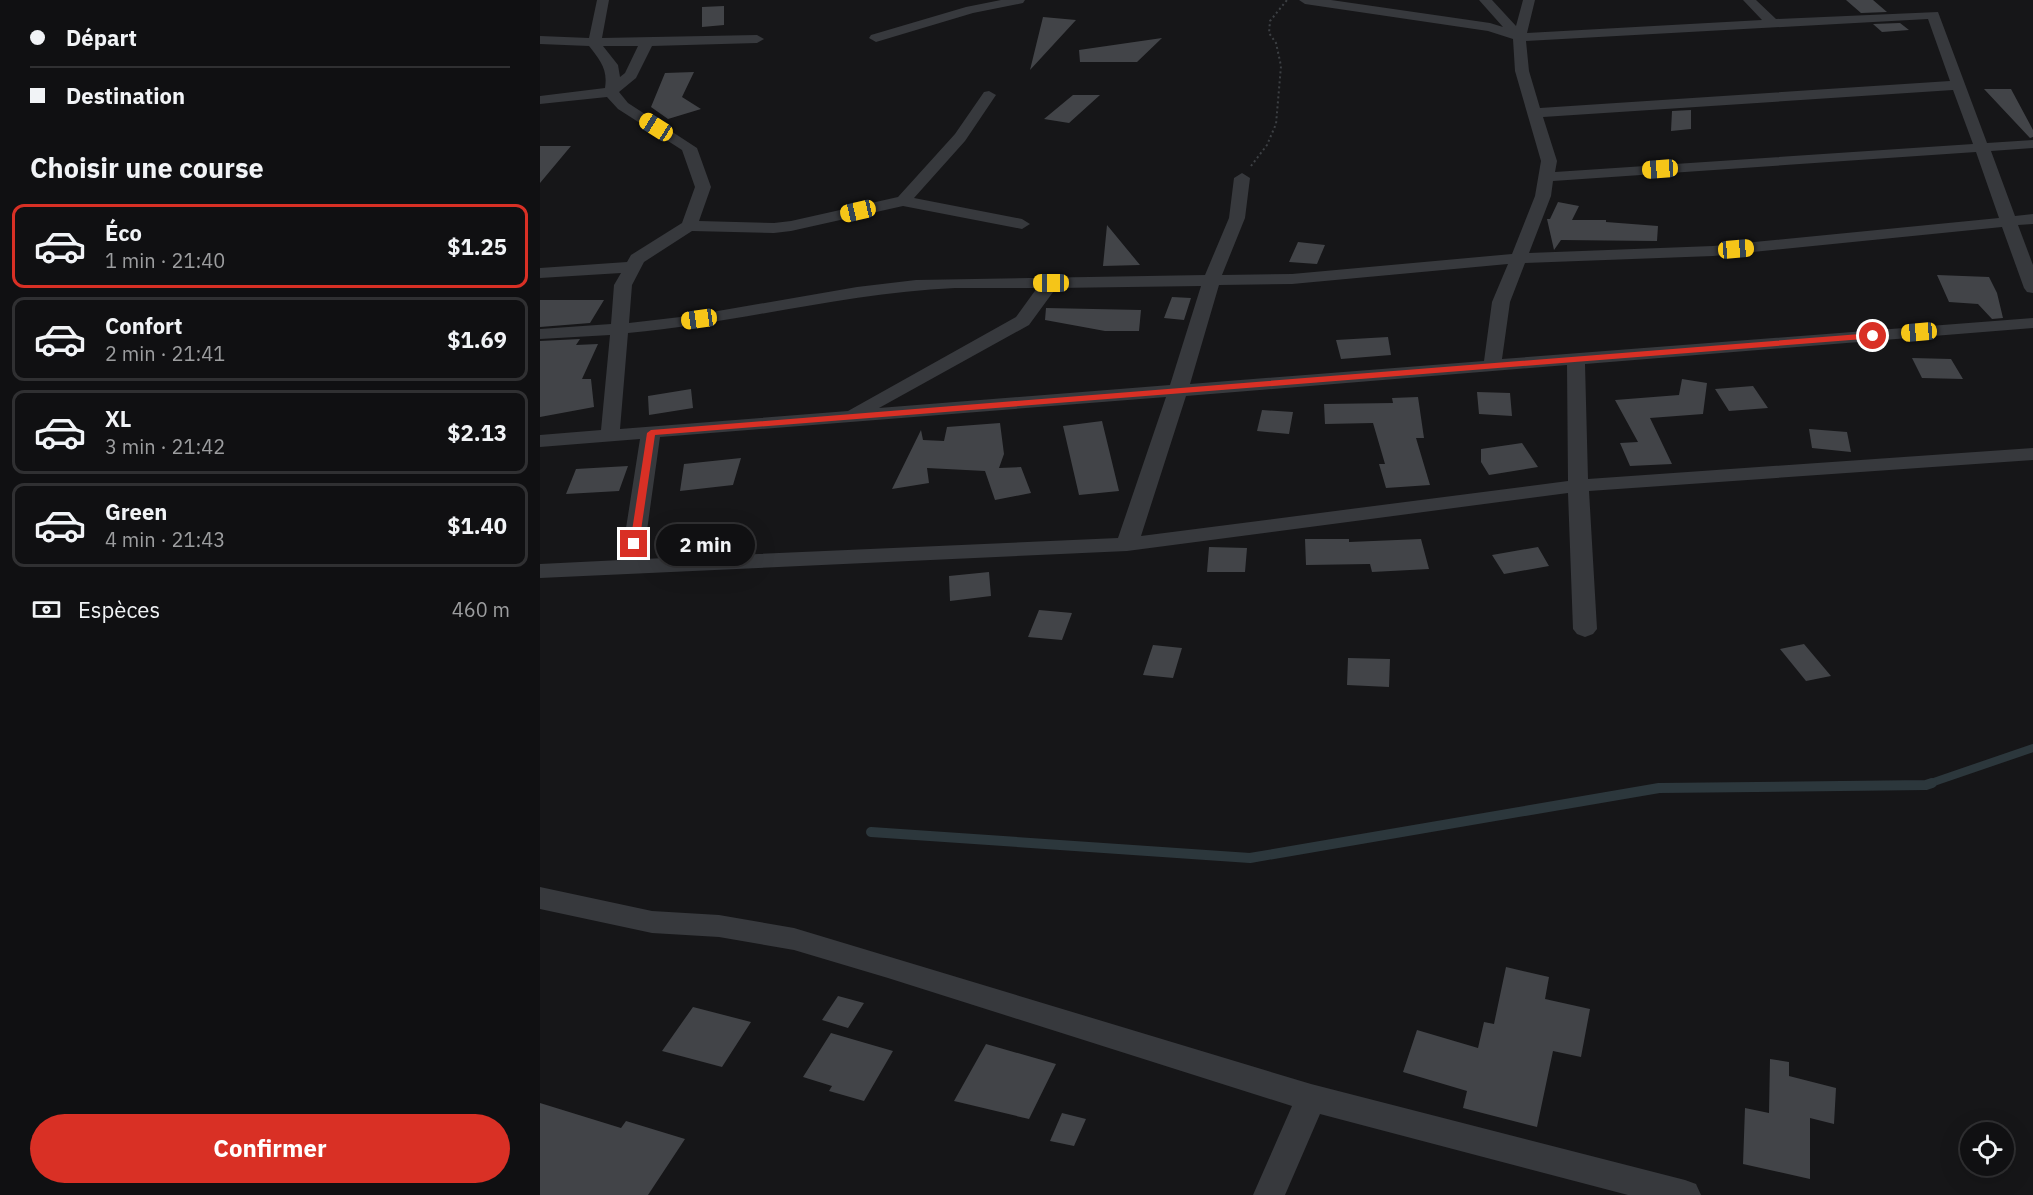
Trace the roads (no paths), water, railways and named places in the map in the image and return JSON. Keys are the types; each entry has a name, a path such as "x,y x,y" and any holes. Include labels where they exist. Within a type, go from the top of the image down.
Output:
{"street":[{"path":"594,44 603,0"},
{"path":"876,38 971,10 1019,0"},
{"path":"1305,0 1490,27 1519,37 1933,15 2006,220 2033,288"},
{"path":"1485,0 1519,37"},
{"path":"1492,367 1501,302 1544,196 1549,161 1522,71 1519,37 1529,0"},
{"path":"1749,0 1773,24"},
{"path":"540,40 594,44 646,44 757,39"},
{"path":"594,44 613,67 614,77 610,92"},
{"path":"540,100 610,92 631,75 646,44"},
{"path":"1534,113 1958,84"},
{"path":"610,92 623,106 689,148 703,187 689,226"},
{"path":"903,201 942,159 981,110 989,96"},
{"path":"1546,177 2033,144"},
{"path":"1127,544 1179,392 1212,279 1237,218 1242,178"},
{"path":"610,436 623,285 637,259 689,226 791,226 903,201 1022,224"},
{"path":"540,334 619,330 739,314 835,294 899,286 958,282 1051,283 1292,279 1518,258 1713,251 2033,219"},
{"path":"540,273 632,267"},
{"path":"849,417 1023,321 1051,283"},
{"path":"540,441 2033,323"},
{"path":"1576,360 1578,486 1586,629"},
{"path":"631,567 651,433"},
{"path":"540,571 1127,544 1578,486 2033,454"},
{"path":"540,898 592,911 652,922 720,926 794,939 888,966 1311,1098 1685,1195"},
{"path":"1269,1195 1311,1098"}],"waterway":[{"path":"1928,784 2033,748"},
{"path":"871,832 1250,858 1659,788 1926,785 1932,783"}]}
